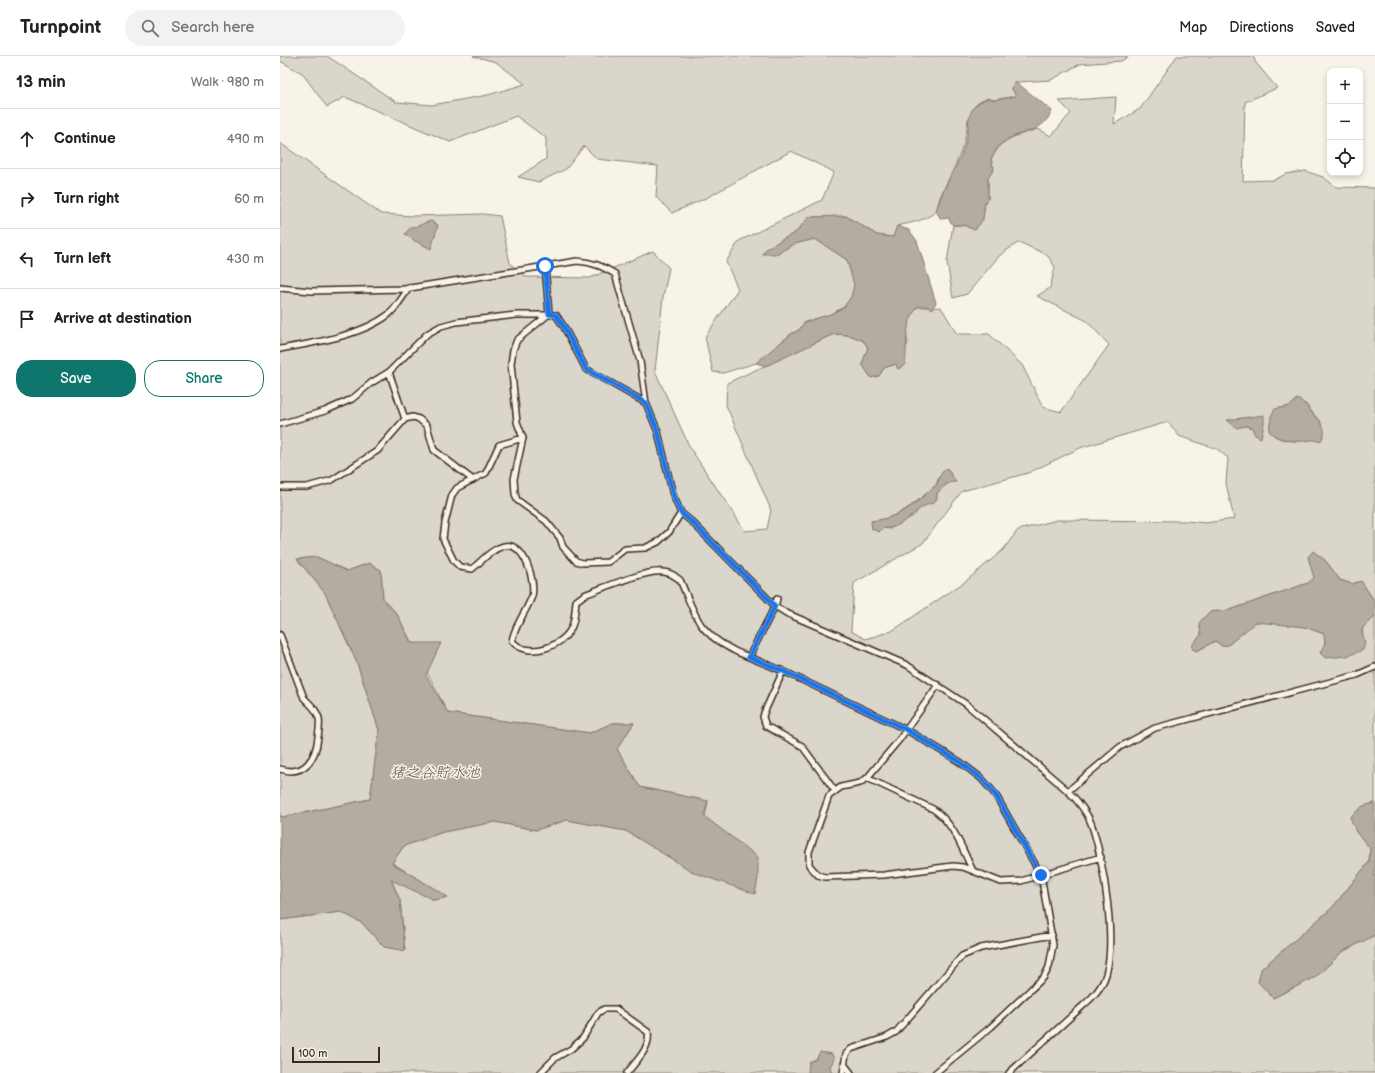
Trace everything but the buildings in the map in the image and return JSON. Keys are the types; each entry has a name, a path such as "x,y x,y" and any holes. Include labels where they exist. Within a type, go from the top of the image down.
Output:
{"street":[{"path":"280,288 311,291 409,288 577,261 592,262 615,274 640,361 646,403 658,432 673,495 681,513 692,522 775,606 786,613 907,665 966,704 1068,791 1083,806 1091,822 1101,856 1109,936 1108,967 1104,981 1097,992 1086,1003 1009,1073"},
{"path":"545,266 549,314"},
{"path":"280,349 332,338 369,325 389,314 409,288"},
{"path":"549,314 517,340 513,350 511,364 517,422 523,438 514,479 517,500 546,521 560,538 563,547 576,561 583,563 608,562 625,549 645,548 658,542 669,532 681,513"},
{"path":"280,424 325,411 352,399 371,383 389,372 427,334 441,326 456,322 549,314 556,315 586,369 646,403"},
{"path":"389,372 405,419"},
{"path":"280,488 307,487 332,480 377,451 405,419 413,417 424,422 427,426 434,450 473,480"},
{"path":"523,438 499,445 486,473 457,488 452,495 443,539 454,561 460,566 467,568 472,568 486,556 504,546 516,548 522,556 532,576 533,588 532,596 514,633 512,641 516,645 523,649 541,651 568,634 572,626 576,601 584,595 646,574 663,572 675,576 680,580 701,625 717,640 736,653 783,671 907,730 960,762 981,778 995,794 1041,875 1052,935 1052,955 1044,977 991,1027 934,1073"},
{"path":"749,657 775,606 777,599"},
{"path":"280,635 304,698 312,704 320,723 317,747 313,758 307,766 290,770 280,769"},
{"path":"1068,791 1120,746 1155,728 1357,675 1375,667"},
{"path":"783,671 764,713 764,722 766,726 802,746 835,791"},
{"path":"938,685 907,730 867,778 860,783 835,791 826,803 808,852 808,866 818,875 825,877 884,875 953,866 974,871 992,880 1010,883 1021,881 1101,856"},
{"path":"867,778 933,809 942,815 949,823 974,871"},
{"path":"843,1073 846,1054 851,1048 882,1039 896,1032 962,956 981,948 1052,935"},
{"path":"540,1073 555,1058 571,1049 579,1042 598,1013 604,1009 611,1008 616,1009 648,1032 649,1040 646,1047 627,1073"},
{"path":"844,1064 851,1073"}],"shaded area":[{"path":"280,56 327,56 396,102 432,105 488,95 525,84 496,62 473,56 1129,56 1121,61 1080,64 1051,80 1016,82 1011,87 1016,96 994,100 968,119 967,130 961,150 935,212 922,220 897,226 893,237 877,235 846,216 810,217 796,232 767,248 776,254 794,244 815,239 847,260 855,285 851,297 844,307 831,314 805,322 799,330 791,334 756,363 723,373 713,372 705,337 738,289 726,262 739,241 822,200 834,172 791,151 708,197 672,213 656,197 658,166 597,159 584,146 566,169 539,182 518,177 546,159 546,138 516,116 450,142 345,97 327,107 302,73 280,61"},
{"path":"1177,56 1253,56 1256,63 1277,88 1245,102 1243,181 1274,180 1286,174 1305,171 1323,177 1336,187 1375,188 1375,602 1361,581 1352,584 1340,580 1325,560 1308,557 1315,578 1308,583 1230,610 1209,612 1201,635 1193,644 1197,651 1215,641 1222,646 1228,645 1256,621 1305,627 1324,634 1325,643 1320,653 1365,644 1363,628 1375,617 1375,803 1363,806 1356,832 1370,848 1369,862 1332,908 1261,969 1273,998 1316,977 1342,952 1375,935 1375,1073 280,1073 280,920 341,912 362,923 384,947 405,950 400,900 391,879 434,900 448,897 392,863 404,846 443,832 495,822 536,830 567,820 626,831 695,873 708,801 640,787 617,749 634,723 612,723 590,733 448,713 397,614 383,599 381,570 369,563 347,571 317,557 297,559 325,593 357,663 379,730 370,799 284,817 280,816 280,143 381,214 413,216 483,214 500,216 510,263 526,277 590,278 653,251 669,268 663,297 655,371 690,448 745,531 767,529 771,510 726,405 727,383 834,334 846,335 862,340 866,344 868,350 871,377 879,376 884,368 896,364 898,369 908,343 906,334 910,318 917,307 941,307 957,334 989,334 1022,365 1043,407 1061,412 1109,345 1087,321 1037,296 1050,288 1055,267 1047,255 1019,242 1000,255 967,294 953,298 947,262 953,225 963,225 975,230 983,219 985,202 988,199 988,178 994,169 991,159 1000,145 1013,137 1038,129 1051,136 1071,113 1059,101 1116,97 1114,124 1140,109","holes":["1293,404 1306,404 1314,415 1321,421 1314,439 1302,441 1284,440 1278,438 1269,431 1280,408 1289,407","1238,419 1264,424 1252,428 1228,420","1168,422 1179,436 1217,449 1228,458 1226,483 1234,519 1205,523 1187,521 1057,520 1018,530 1003,550 966,581 892,631 865,639 851,631 854,583 923,543 962,491 1028,473 1080,448","938,479 950,482 937,493 937,499 918,509 915,515 890,529 883,528 871,521 888,518 909,507 935,486"]}],"water":[{"path":"1016,82 1052,111 1047,120 1041,125 1005,140 997,149 991,159 994,169 988,178 988,199 985,202 983,219 975,230 963,225 953,225 948,218 941,219 936,211 943,192 965,146 972,109 981,101 988,98 994,100 1016,96 1011,87"},
{"path":"846,216 877,235 893,237 897,226 909,230 917,241 936,303 932,309 926,306 917,307 913,315 908,328 905,365 898,369 896,364 884,368 879,376 871,378 862,364 868,347 864,341 849,335 834,334 766,366 756,363 791,334 799,330 805,322 831,314 844,307 851,297 854,285 847,260 815,239 794,244 776,254 762,254 767,248 796,232 809,217"},
{"path":"431,221 438,225 431,249 405,234 411,227"},
{"path":"1296,399 1304,403 1322,424 1324,434 1320,442 1313,440 1298,441 1284,439 1275,436 1269,431 1271,416 1275,409 1290,406"},
{"path":"1264,415 1261,438 1255,435 1252,428 1246,426 1237,428 1227,420"},
{"path":"947,468 956,482 942,487 938,491 934,503 921,508 904,522 891,528 883,528 879,532 872,529 871,521 895,515 916,503 936,486 941,474"},
{"path":"1313,551 1325,560 1340,580 1352,584 1361,581 1375,602 1375,617 1364,627 1362,631 1364,640 1363,650 1347,656 1325,658 1320,653 1325,643 1324,634 1305,627 1256,622 1228,645 1222,646 1215,641 1197,651 1192,649 1193,644 1201,635 1199,623 1209,612 1230,610 1308,583 1314,578 1308,557"},
{"name":"猪之谷貯水池","path":"317,557 347,571 369,563 381,570 383,599 397,614 411,643 441,643 426,675 448,713 590,733 612,723 634,723 617,749 640,787 708,801 704,816 758,857 758,879 755,894 695,873 626,831 567,820 536,830 495,822 443,832 404,846 392,863 448,897 434,900 391,880 400,900 405,951 384,947 362,923 341,912 280,920 280,816 284,817 370,799 379,730 357,663 325,593 297,559"},
{"path":"1375,803 1375,935 1342,952 1316,977 1273,998 1258,982 1261,969 1332,908 1369,862 1370,848 1356,832 1350,817 1363,806"},
{"path":"820,1052 832,1054 834,1059 830,1067 832,1073 808,1073 809,1062 816,1059"}],"route":[{"path":"545,266 549,314 556,315 586,369 646,403 658,432 673,495 681,513 692,522 775,606 749,657 783,671 907,730 960,762 981,778 995,794 1041,875"}]}
